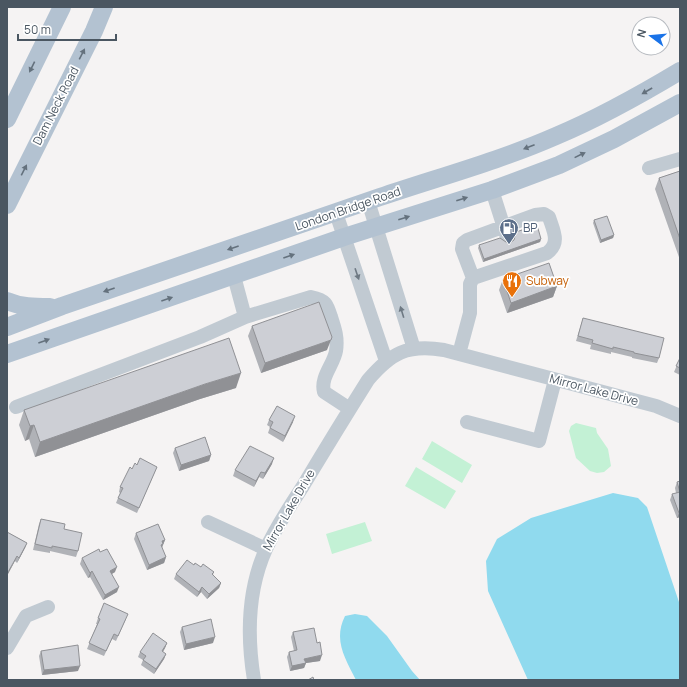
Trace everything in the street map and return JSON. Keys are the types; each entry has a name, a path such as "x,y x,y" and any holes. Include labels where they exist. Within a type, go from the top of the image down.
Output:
{"main road":[{"path":"7,119 62,7"},
{"name":"Dam Neck Road","path":"7,205 94,31 104,7"},
{"name":"London Bridge Road","path":"7,327 62,306 507,155 556,136 613,109 644,93 680,71"},
{"path":"7,354 376,227 492,190 559,165 614,139 680,102"},
{"path":"7,301 16,305 32,307 62,306"}],"street":[{"path":"649,168 680,159"},
{"path":"492,190 505,232"},
{"path":"368,201 414,349"},
{"path":"336,213 386,361"},
{"path":"459,354 470,314 470,284 473,278 514,258 547,253 552,250 555,244 555,236 549,217 544,214 535,214 505,232 467,240 463,243 462,249 473,278"},
{"path":"234,276 245,317"},
{"path":"16,407 200,337 245,317 311,298 321,299 327,305 337,337 336,352 325,377 323,388 324,392 350,409"},
{"name":"Mirror Lake Drive","path":"254,680 249,639 250,616 256,580 266,548 368,380 386,361 399,353 414,349 430,348 459,354 656,406 680,416"},
{"path":"467,422 539,441 555,380"},
{"path":"208,522 266,548"},
{"path":"7,648 26,616 48,607"}],"green space":[{"path":"576,423 596,428 597,433 608,449 611,466 604,472 597,473 590,471 576,458 569,431 571,426"},
{"path":"432,441 472,465 462,483 422,459"},
{"path":"416,467 456,491 445,509 405,486"},
{"path":"365,522 372,541 332,554 326,534"}],"water":[{"path":"613,493 638,498 647,507 680,605 680,680 528,680 488,591 486,561 497,539 531,518"},
{"path":"355,614 367,616 387,636 420,680 356,680 348,664 340,641 340,633 345,616"}],"building":[{"path":"680,171 680,239 659,178"},
{"path":"607,216 614,235 601,240 594,220"},
{"name":"BP","path":"537,225 541,239 484,259 479,245 500,238 506,242 511,242 514,240 516,232"},
{"path":"549,263 557,286 511,303 503,279"},
{"path":"319,302 332,337 331,340 265,363 252,326"},
{"path":"583,318 664,338 659,358 613,347 613,349 592,343 593,340 578,336"},
{"path":"229,338 241,373 205,384 40,442 34,425 30,426 24,410"},
{"path":"680,358 680,368 676,366"},
{"path":"277,406 295,416 285,436 270,428 273,422 269,420"},
{"path":"205,437 211,455 181,465 175,448"},
{"path":"250,446 274,458 265,473 261,472 256,481 235,470"},
{"path":"140,458 157,467 139,508 118,498 123,488 120,487 130,467 132,469 135,463 137,465"},
{"path":"680,481 680,492 677,482"},
{"path":"680,492 680,512 679,513 672,494"},
{"path":"41,519 65,524 64,529 82,533 78,551 52,546 52,548 35,544"},
{"path":"158,524 165,540 162,541 163,544 161,545 166,557 149,565 136,533"},
{"path":"7,532 27,543 19,558 17,556 7,574"},
{"path":"99,549 100,552 107,549 117,567 110,571 119,587 105,595 92,571 90,573 82,558"},
{"path":"187,560 194,565 195,563 201,567 203,564 214,572 212,574 221,583 209,594 202,587 199,592 176,574"},
{"path":"104,603 128,614 118,636 114,634 106,651 89,643 100,619 98,618"},
{"path":"211,619 215,637 186,644 182,627"},
{"path":"314,628 317,643 320,642 322,655 304,659 306,663 292,666 289,652 297,650 293,632"},
{"path":"153,633 167,643 162,651 166,654 156,669 143,660 146,656 140,652"},
{"path":"78,645 80,666 44,670 41,651"}],"place":[{"name":"BP","path":"509,245"},
{"name":"Subway","path":"512,298"}]}
